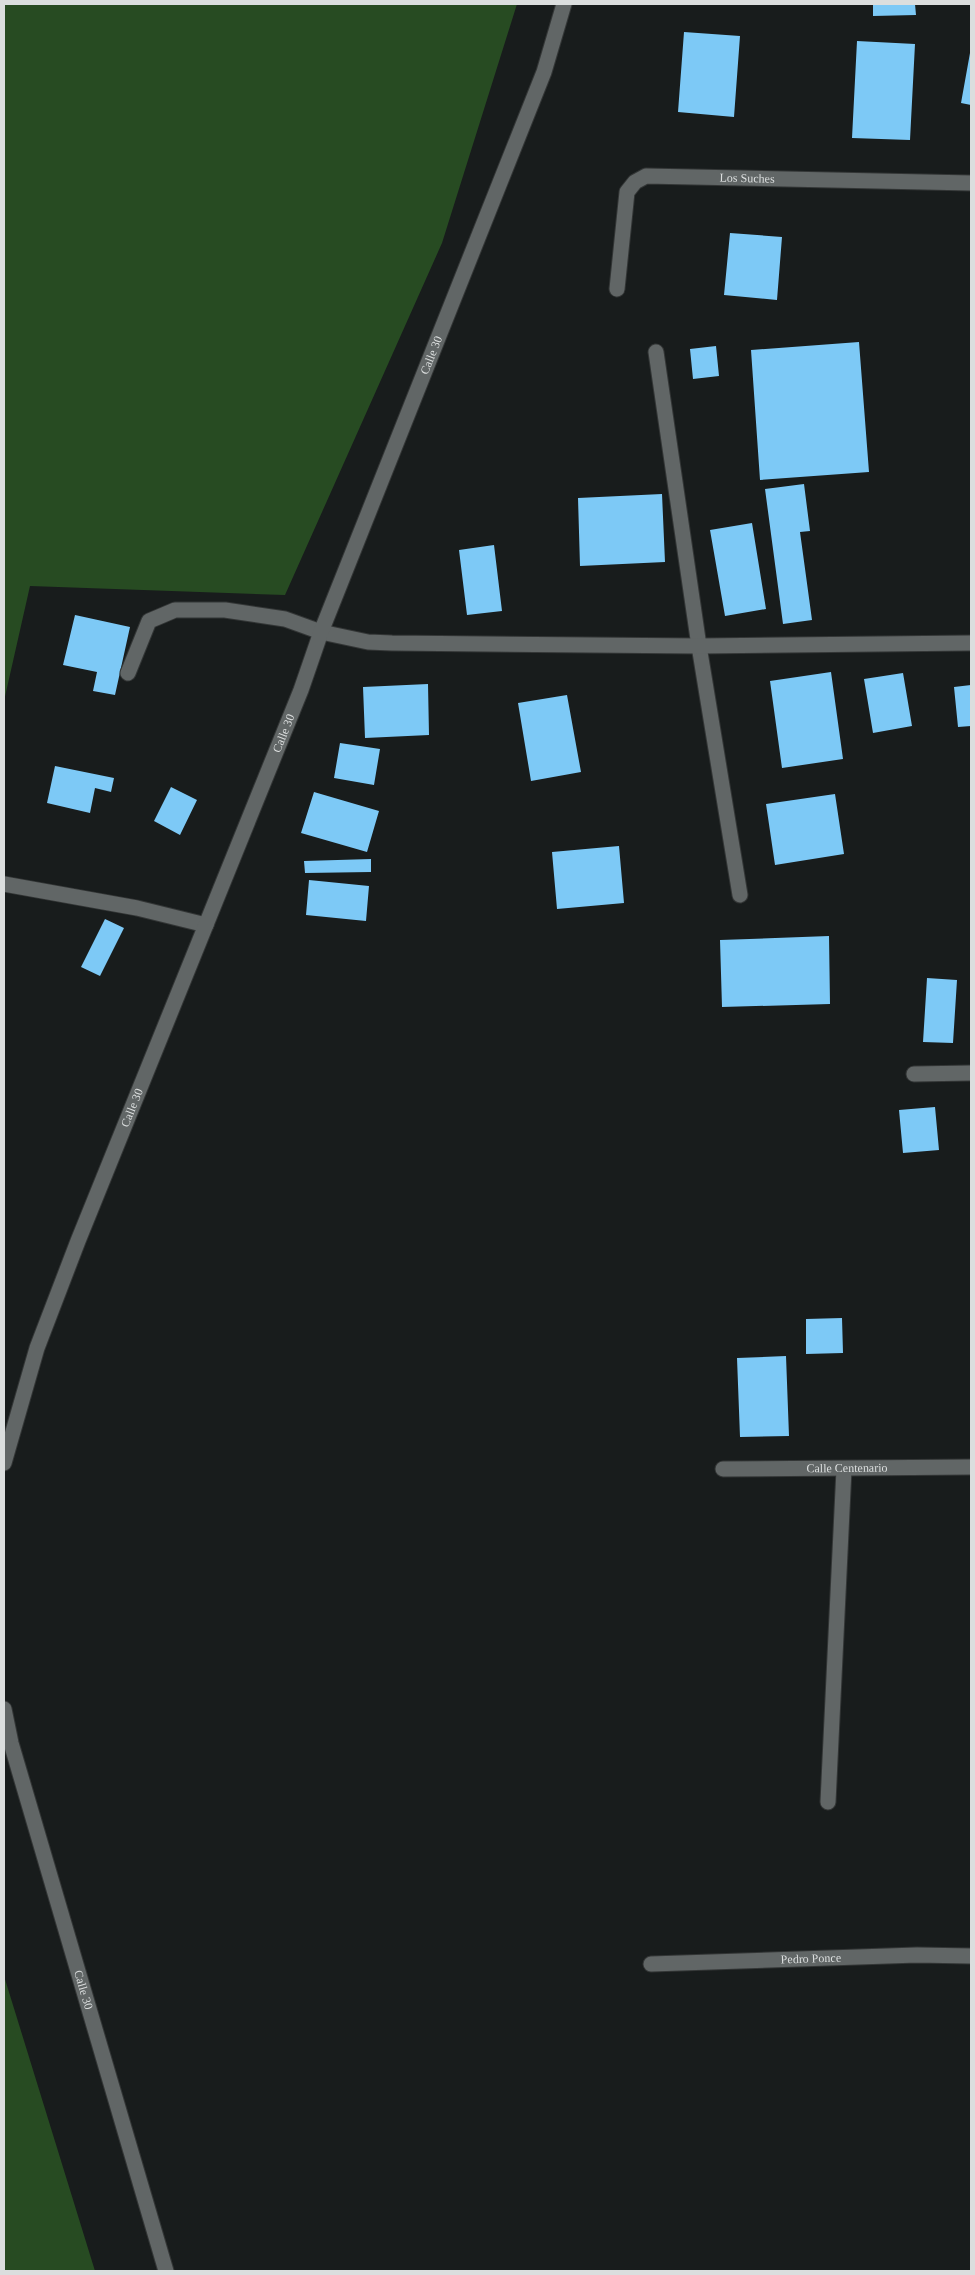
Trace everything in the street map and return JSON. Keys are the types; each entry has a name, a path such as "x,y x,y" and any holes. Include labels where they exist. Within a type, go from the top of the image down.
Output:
{"street":[{"name":"Calle 30","path":"4,1462 16,1417 44,1330 78,1241 202,924 301,690 316,630 544,72 564,4"},
{"name":"Los Suches","path":"616,289 628,192 635,182 646,176 971,183"},
{"path":"656,352 699,646 740,895"},
{"path":"128,673 149,621 176,610 225,610 285,619 316,630 368,642 392,643 699,646 971,643"},
{"path":"4,884 168,915 202,924"},
{"path":"914,1074 971,1074"},
{"name":"Calle Centenario","path":"723,1469 971,1467"},
{"path":"828,1802 844,1468"},
{"name":"Calle 30","path":"4,1709 10,1742 166,2271"},
{"name":"Pedro Ponce","path":"651,1964 917,1955 971,1956"}],"green space":[{"path":"4,4 517,4 442,243 285,595 30,586 4,701"},
{"path":"4,1976 95,2271 4,2271"}],"building":[{"path":"873,4 915,4 916,15 873,16"},
{"path":"684,32 740,36 734,117 678,112"},
{"path":"857,41 915,44 910,140 852,138"},
{"path":"971,54 971,105 961,103"},
{"path":"730,233 782,237 777,300 724,295"},
{"path":"859,342 869,472 760,480 751,350"},
{"path":"716,346 719,376 693,379 690,349"},
{"path":"804,484 810,531 800,532 812,620 783,624 765,489"},
{"path":"662,494 665,562 580,566 578,498"},
{"path":"752,523 766,609 725,616 710,530"},
{"path":"494,545 502,611 467,615 459,550"},
{"path":"75,615 130,627 115,695 93,691 97,672 63,665"},
{"path":"831,672 843,759 782,768 770,681"},
{"path":"903,673 912,726 873,733 864,679"},
{"path":"428,684 429,735 365,738 363,687"},
{"path":"971,685 971,726 958,727 954,687"},
{"path":"567,695 581,772 531,781 518,703"},
{"path":"340,743 380,749 374,785 334,778"},
{"path":"55,766 114,778 111,792 95,788 90,813 47,803"},
{"path":"171,787 197,800 180,835 154,821"},
{"path":"314,792 379,811 367,852 301,833"},
{"path":"835,794 844,854 775,865 766,804"},
{"path":"619,846 624,903 557,909 552,852"},
{"path":"371,859 371,872 305,873 304,861"},
{"path":"309,880 369,886 366,921 306,915"},
{"path":"105,919 124,928 100,976 81,967"},
{"path":"829,936 830,1004 722,1007 720,940"},
{"path":"927,978 957,980 953,1043 923,1042"},
{"path":"935,1107 939,1150 903,1153 899,1110"},
{"path":"842,1318 843,1353 806,1354 806,1319"},
{"path":"786,1356 789,1436 740,1437 737,1358"}]}
